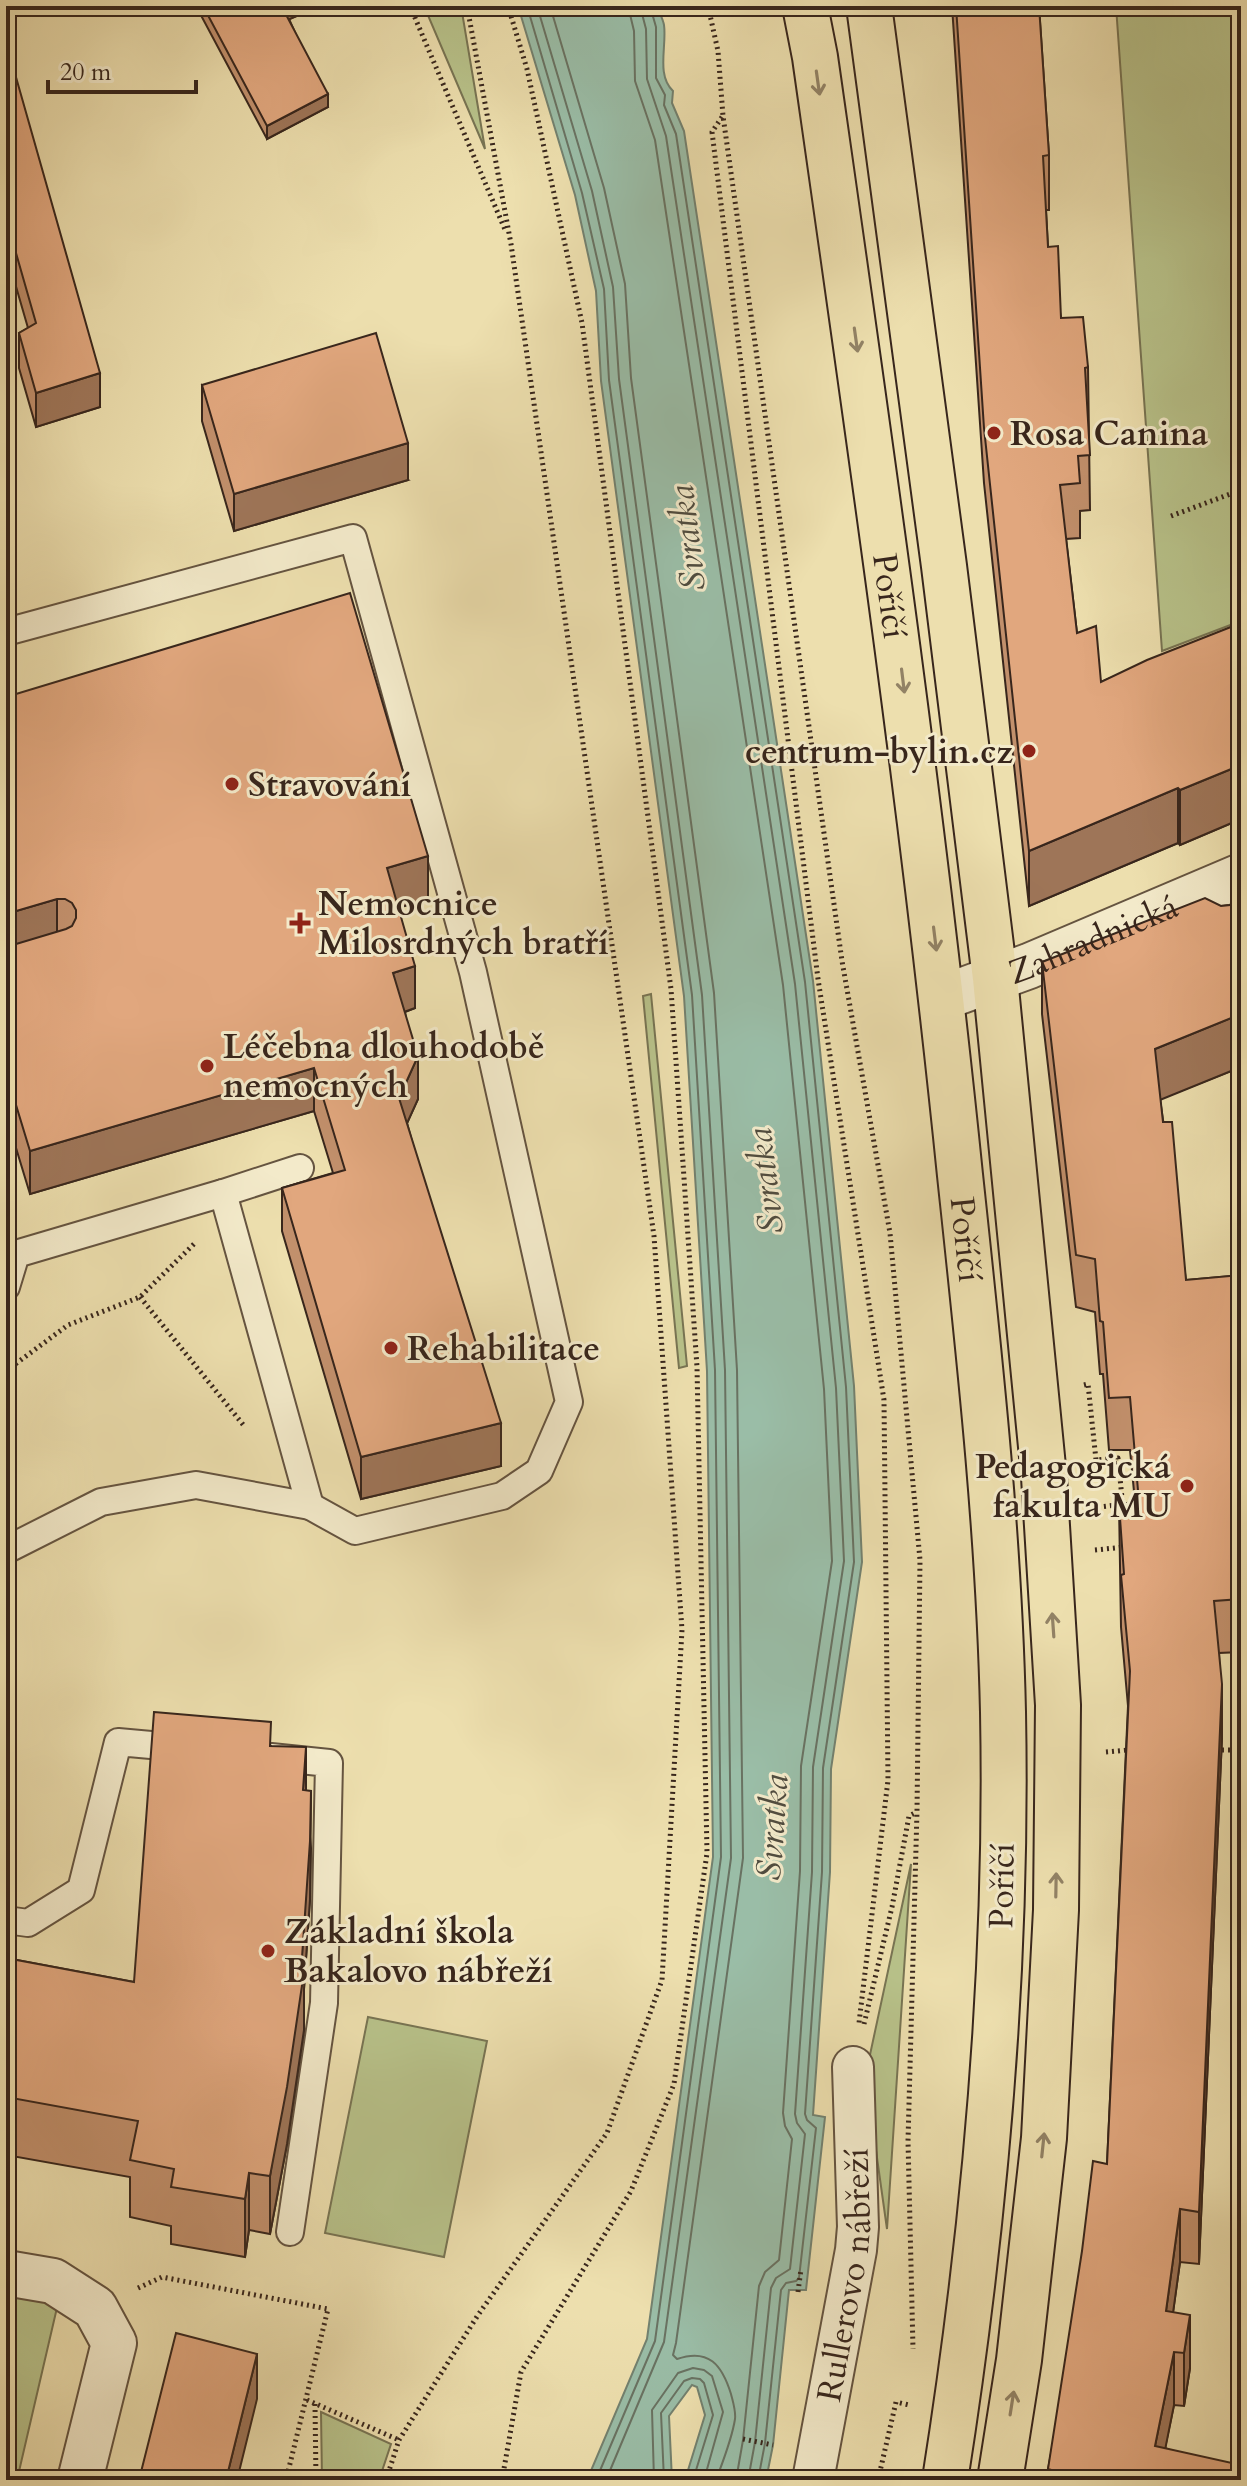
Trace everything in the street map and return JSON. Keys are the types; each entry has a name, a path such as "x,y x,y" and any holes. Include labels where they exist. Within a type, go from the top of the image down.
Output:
{"main road":[{"name":"Poříčí","path":"805,6 889,569 942,998 991,1479 1003,1710 1002,1903 988,2138 965,2350 945,2480"},
{"name":"Poříčí","path":"872,27 995,978 1044,1477 1058,1705 1056,1910 1044,2138 1019,2360 1000,2480"}],"street":[{"name":"Poříčí","path":"872,27 889,6"},
{"name":"Zahradnická","path":"942,998 1204,907 1241,876"},
{"name":"Rullerovo nábřeží","path":"813,2480 856,2250 853,2067"},
{"path":"6,2273 53,2281 95,2308 114,2343 80,2480"}],"lane":[{"path":"6,632 353,538 473,972 569,1402 539,1471 502,1496 355,1531 310,1506 196,1485 101,1502 6,1550"},
{"path":"6,1287 16,1254 226,1202 300,1168"},
{"path":"226,1202 310,1506"},
{"path":"6,1920 28,1923 81,1890 118,1742 211,1751"},
{"path":"242,1754 329,1763 324,2003 290,2232"}],"path":[{"path":"410,6 511,244 467,6"},
{"path":"502,2480 521,2372 631,2191 674,2084 707,1853 697,1367 671,989 582,323 527,69 508,6"},
{"path":"708,6 718,51 723,116 842,961 890,1233 920,1560 908,2141 913,2360"},
{"path":"723,116 712,132 818,979 884,1400 888,1780 853,2067"},
{"path":"1241,136 1234,163 1236,203 1241,222"},
{"path":"1171,516 1241,490"},
{"path":"6,1371 68,1325 140,1297 226,1202"},
{"path":"140,1297 250,1432"},
{"path":"1083,1385 1088,1384 1096,1460 1119,1460"},
{"path":"1078,1467 1119,1460"},
{"path":"1119,1460 1124,1519"},
{"path":"1082,1509 1134,1503"},
{"path":"1086,1551 1127,1547 1126,1533"},
{"path":"1106,1752 1128,1750"},
{"path":"1222,1750 1241,1750"},
{"path":"853,2067 892,1907 909,1816 917,1811"},
{"path":"95,2308 162,2277 328,2309 286,2480"},
{"path":"307,2400 399,2440 386,2480"},
{"path":"878,2480 896,2402 914,2407"},
{"path":"315,2404 316,2480"},
{"path":"743,2439 773,2445"}],"green space":[{"path":"424,6 461,6 485,149"},
{"path":"1116,6 1241,6 1241,621 1162,651"},
{"path":"651,994 687,1366 679,1368 643,996"},
{"path":"911,1864 887,2229 869,2101 868,2064"},
{"path":"368,2017 487,2041 444,2257 325,2233"},
{"path":"6,2288 59,2299 17,2480 6,2480"},
{"path":"321,2412 391,2444 379,2480 322,2480"}],"water":[{"name":"Svratka","path":"518,6 657,6 663,23 663,69 673,91 672,103 684,131 813,981 854,1386 862,1562 831,1769 830,1872 813,2115 825,2117 806,2290 789,2290 773,2445 766,2480 685,2480 705,2415 697,2387 692,2385 669,2416 672,2480 587,2480 647,2339 713,1857 707,1371 684,996 601,381 596,291 575,195"}],"building":[{"path":"203,6 289,6 283,9 328,94 267,126"},
{"path":"956,6 1039,6 1049,155 1043,156 1048,247 1058,246 1061,318 1083,317 1088,367 1085,368 1090,455 1078,456 1080,483 1060,485 1077,633 1096,626 1101,682 1147,660 1241,623 1241,765 1029,851 984,428"},
{"path":"8,49 100,373 36,393 19,333 36,323 6,218"},
{"path":"376,333 408,443 234,494 202,385"},
{"path":"350,593 428,856 387,868 415,966 393,973 418,1056 399,1098 501,1423 361,1457 282,1188 345,1170 314,1068 30,1151 6,1072 6,947 72,926 76,910 72,903 57,899 6,914 6,697"},
{"path":"1241,883 1241,1014 1155,1049 1163,1122 1172,1122 1186,1280 1241,1275 1241,1599 1214,1601 1222,1684 1199,2212 1180,2209 1166,2311 1190,2315 1184,2353 1174,2352 1155,2446 1241,2465 1241,2480 1089,2480 1048,2469 1093,2161 1107,2164 1130,1671 1121,1575 1124,1574 1119,1504 1139,1502 1130,1397 1109,1398 1095,1259 1076,1255 1042,962 1205,898 1221,906 1230,905 1237,898 1238,884"},
{"path":"154,1712 271,1722 270,1746 306,1747 303,1790 311,1791 301,1972 304,1972 270,2176 249,2173 245,2199 171,2187 174,2169 130,2160 138,2121 6,2097 6,1958 134,1982"},
{"path":"176,2333 257,2354 226,2480 139,2480"}],"place":[{"name":"Rosa Canina","path":"994,433"},
{"name":"centrum-bylin.cz","path":"1029,751"},
{"name":"Stravování","path":"232,784"},
{"name":"Nemocnice Milosrdných bratří","path":"300,923"},
{"name":"Léčebna dlouhodobě nemocných","path":"207,1066"},
{"name":"Rehabilitace","path":"391,1348"},
{"name":"Pedagogická fakulta MU","path":"1187,1486"},
{"name":"Základní škola Bakalovo nábřeží","path":"268,1951"}]}
